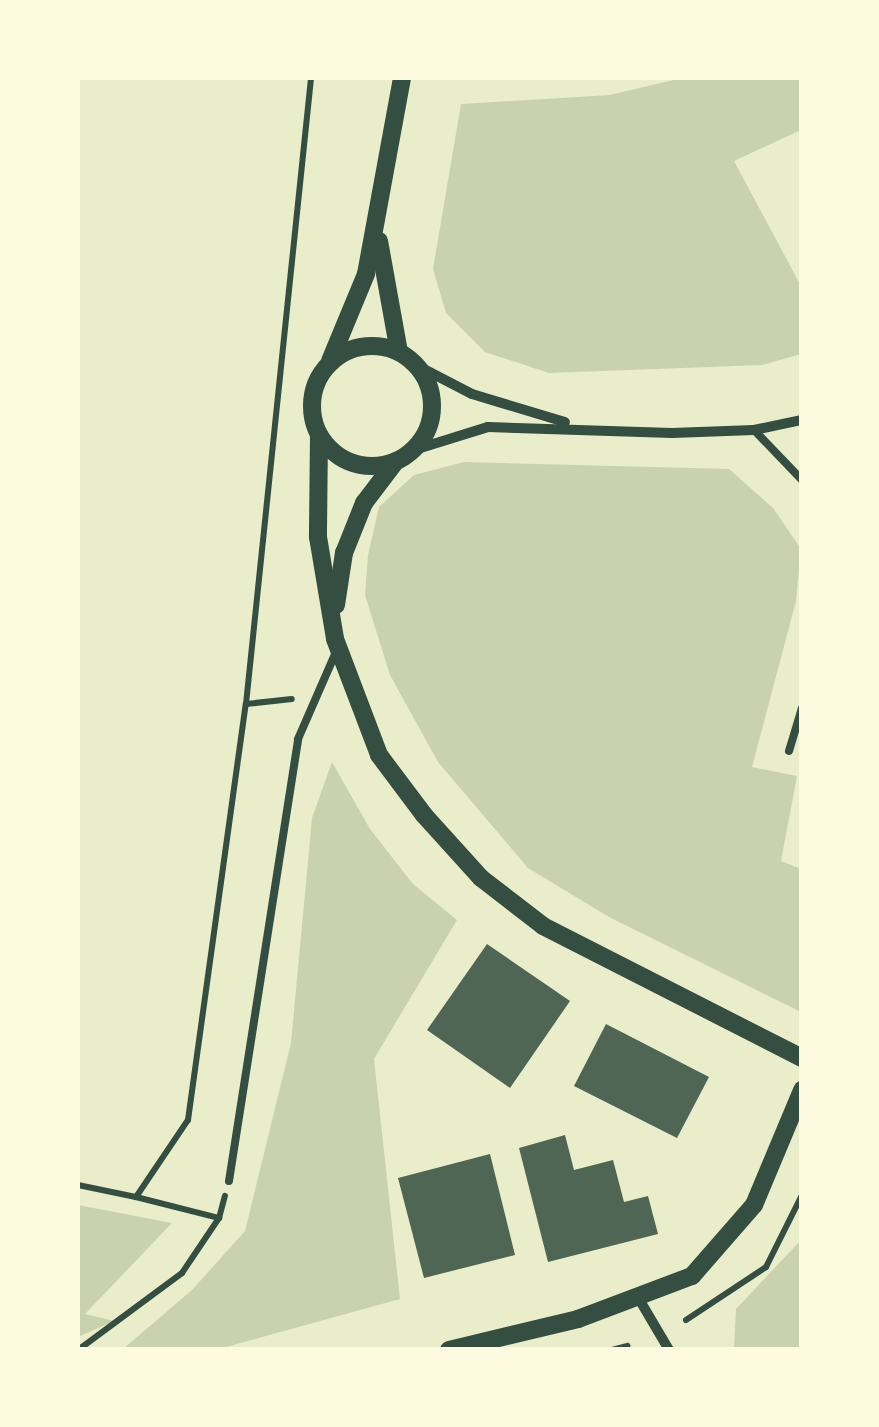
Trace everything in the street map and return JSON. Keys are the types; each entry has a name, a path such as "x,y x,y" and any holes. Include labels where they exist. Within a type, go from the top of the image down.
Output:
{"street":[{"path":"402,78 378,226 356,310 312,397 319,435 318,537 337,643 379,755 481,878 543,926 802,1058"},
{"path":"378,226 399,352"},
{"path":"330,362 363,346 399,352 416,365 515,410 605,430"},
{"path":"414,450 431,417 426,380 416,365"},
{"path":"337,643 344,552 364,503 396,461 414,450 488,427 754,430 802,420"},
{"path":"319,435 330,450 361,466 396,461"},
{"path":"449,1350 639,1300 692,1276 724,1246 754,1205 802,1090"},
{"path":"639,1300 670,1350"}],"lane":[{"path":"754,430 802,480"},
{"path":"229,1180 298,738 337,643"},
{"path":"788,751 802,708"}],"path":[{"path":"136,1197 188,1120 246,704 311,78"},
{"path":"246,704 318,696"},
{"path":"78,1350 182,1273 219,1218 229,1180"},
{"path":"78,1185 219,1218"},
{"path":"686,1320 766,1267 802,1195"},
{"path":"612,1350 626,1346"}],"green space":[{"path":"682,78 801,78 801,130 734,161 801,286 801,354 762,365 549,373 485,352 446,313 433,269 461,104 610,95"},
{"path":"464,462 729,469 773,508 801,549 796,601 752,767 797,776 781,861 801,869 801,1012 609,917 528,868 438,762 390,675 365,595 368,555 379,507 414,475"},
{"path":"332,762 370,829 413,884 457,920 374,1059 400,1299 219,1349 123,1349 192,1290 245,1231 291,1043 312,818"},
{"path":"78,1205 172,1223 85,1314 114,1321 78,1337"},
{"path":"801,1240 801,1349 734,1349 736,1309"}],"building":[{"path":"487,944 570,1001 510,1088 427,1030"},
{"path":"606,1024 709,1077 677,1138 574,1086"},
{"path":"565,1135 574,1170 613,1160 624,1202 648,1196 658,1234 548,1262 519,1148"},
{"path":"490,1154 515,1255 424,1278 398,1178"}]}
